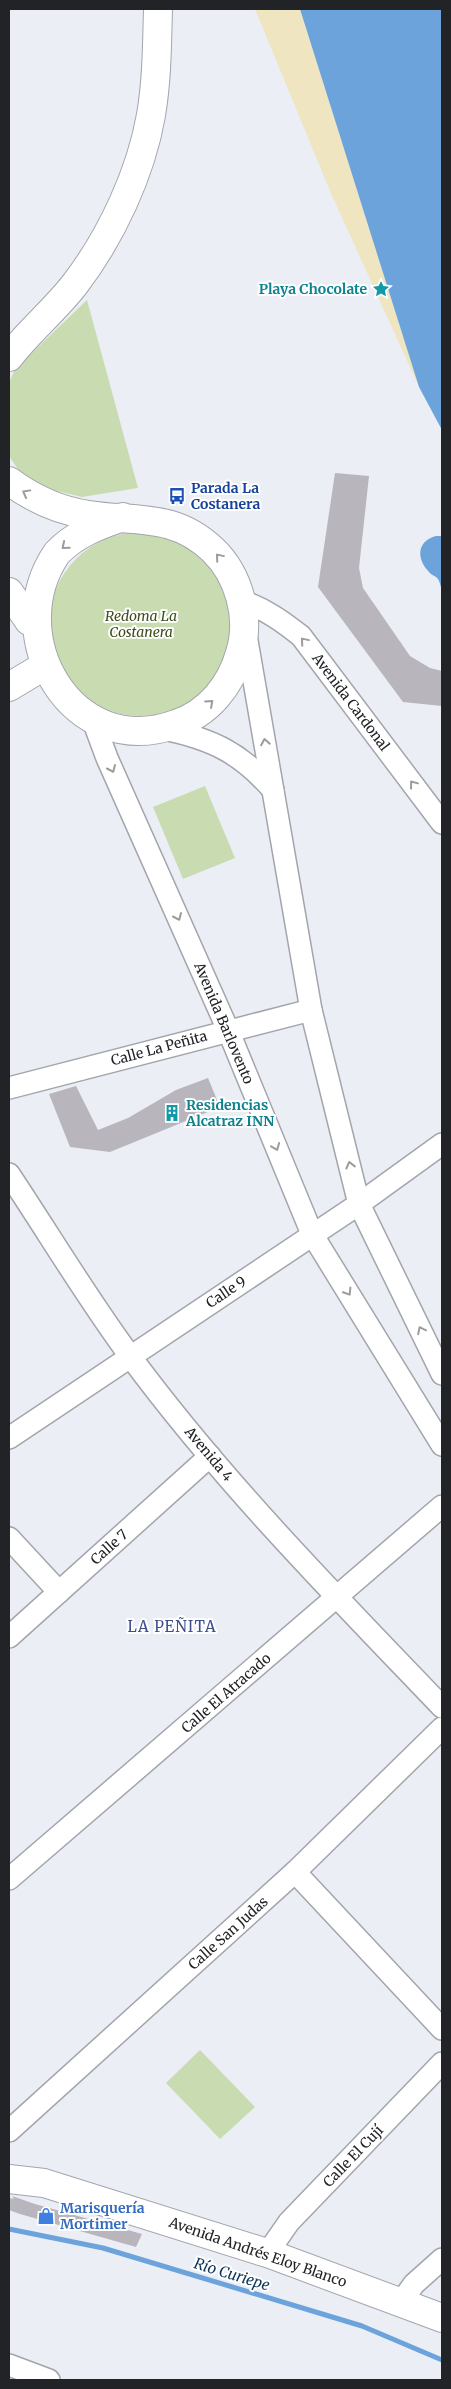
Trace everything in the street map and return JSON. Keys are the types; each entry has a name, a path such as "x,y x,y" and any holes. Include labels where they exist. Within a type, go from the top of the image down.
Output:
{"main road":[{"path":"10,352 74,284 97,252 118,214 142,151 151,116 157,56 158,9"},
{"path":"9,481 24,492 55,507 89,515 123,517 163,521 182,528 214,550 226,566 236,583 242,602 244,628 242,648 236,667 221,692 200,712 183,722 164,729 129,732 94,723 71,710 52,692 39,669 30,638 29,621 33,596 43,573 57,553 76,536 99,525 123,517"},
{"path":"9,592 29,621"},
{"path":"9,686 39,669"},
{"name":"Avenida Andrés Eloy Blanco","path":"9,2158 44,2183"},
{"name":"Avenida Andrés Eloy Blanco","path":"9,2179 44,2183 270,2254 442,2318"}],"street":[{"name":"Avenida Cardonal","path":"242,602 257,606 275,616 301,636 442,823"},
{"path":"244,628 311,1010 359,1204 442,1374"},
{"name":"Avenida Barlovento","path":"94,723 107,758 228,1030 312,1234 442,1446"},
{"path":"164,729 190,734 214,742 256,770 273,790"},
{"name":"Calle La Peñita","path":"9,1088 311,1010"},
{"name":"Calle 9","path":"9,1438 359,1204 442,1144"},
{"name":"Avenida 4","path":"9,1174 130,1356 210,1456 337,1597 442,1707"},
{"name":"Calle 7","path":"9,1637 210,1456"},
{"name":"Calle El Atracado","path":"9,1879 442,1506"},
{"path":"9,1538 59,1592"},
{"name":"Calle San Judas","path":"9,2131 295,1872 442,1728"},
{"path":"295,1872 442,2029"},
{"name":"Calle El Cují","path":"270,2254 273,2245 289,2222 442,2063"},
{"path":"401,2302 414,2284 442,2259"},
{"path":"9,2365 49,2380"}],"green space":[{"path":"87,300 138,488 82,497 28,484 9,456 9,383 15,369"},
{"name":"Redoma La Costanera","path":"132,532 150,532 176,539 192,547 206,559 218,573 226,589 233,615 233,633 226,659 218,675 206,689 192,701 168,712 150,716 132,716 114,712 90,701 64,675 53,651 49,633 49,615 53,597 64,573 90,547 114,536"},
{"path":"205,786 235,858 183,879 153,807"},
{"path":"200,2050 255,2107 220,2139 166,2083"}],"sand":[{"name":"Playa Chocolate","path":"255,9 300,9 419,387 330,191"}],"water":[{"path":"300,9 442,9 442,430 419,387"},
{"path":"436,536 442,536 442,590 438,579 425,567 420,556 425,542"}],"building":[{"path":"335,473 369,476 359,568 363,588 410,656 430,668 442,671 442,706 403,702 318,587"},
{"name":"Residencias Alcatraz INN","path":"208,1078 220,1107 110,1152 70,1147 49,1094 76,1086 98,1130 128,1118 176,1090"},
{"path":"12,2196 142,2234 136,2247 20,2214 9,2210 10,2198 14,2199"}],"waterway":[{"name":"Río Curiepe","path":"9,2229 103,2248 362,2326 442,2360"}],"place":[{"name":"Playa Chocolate","path":"381,289"},
{"name":"Parada La Costanera","path":"177,496"},
{"name":"Residencias Alcatraz INN","path":"172,1113"},
{"name":"Marisquería Mortimer","path":"46,2216"}],"district":[{"name":"LA PEÑITA","path":"172,1626"}]}
